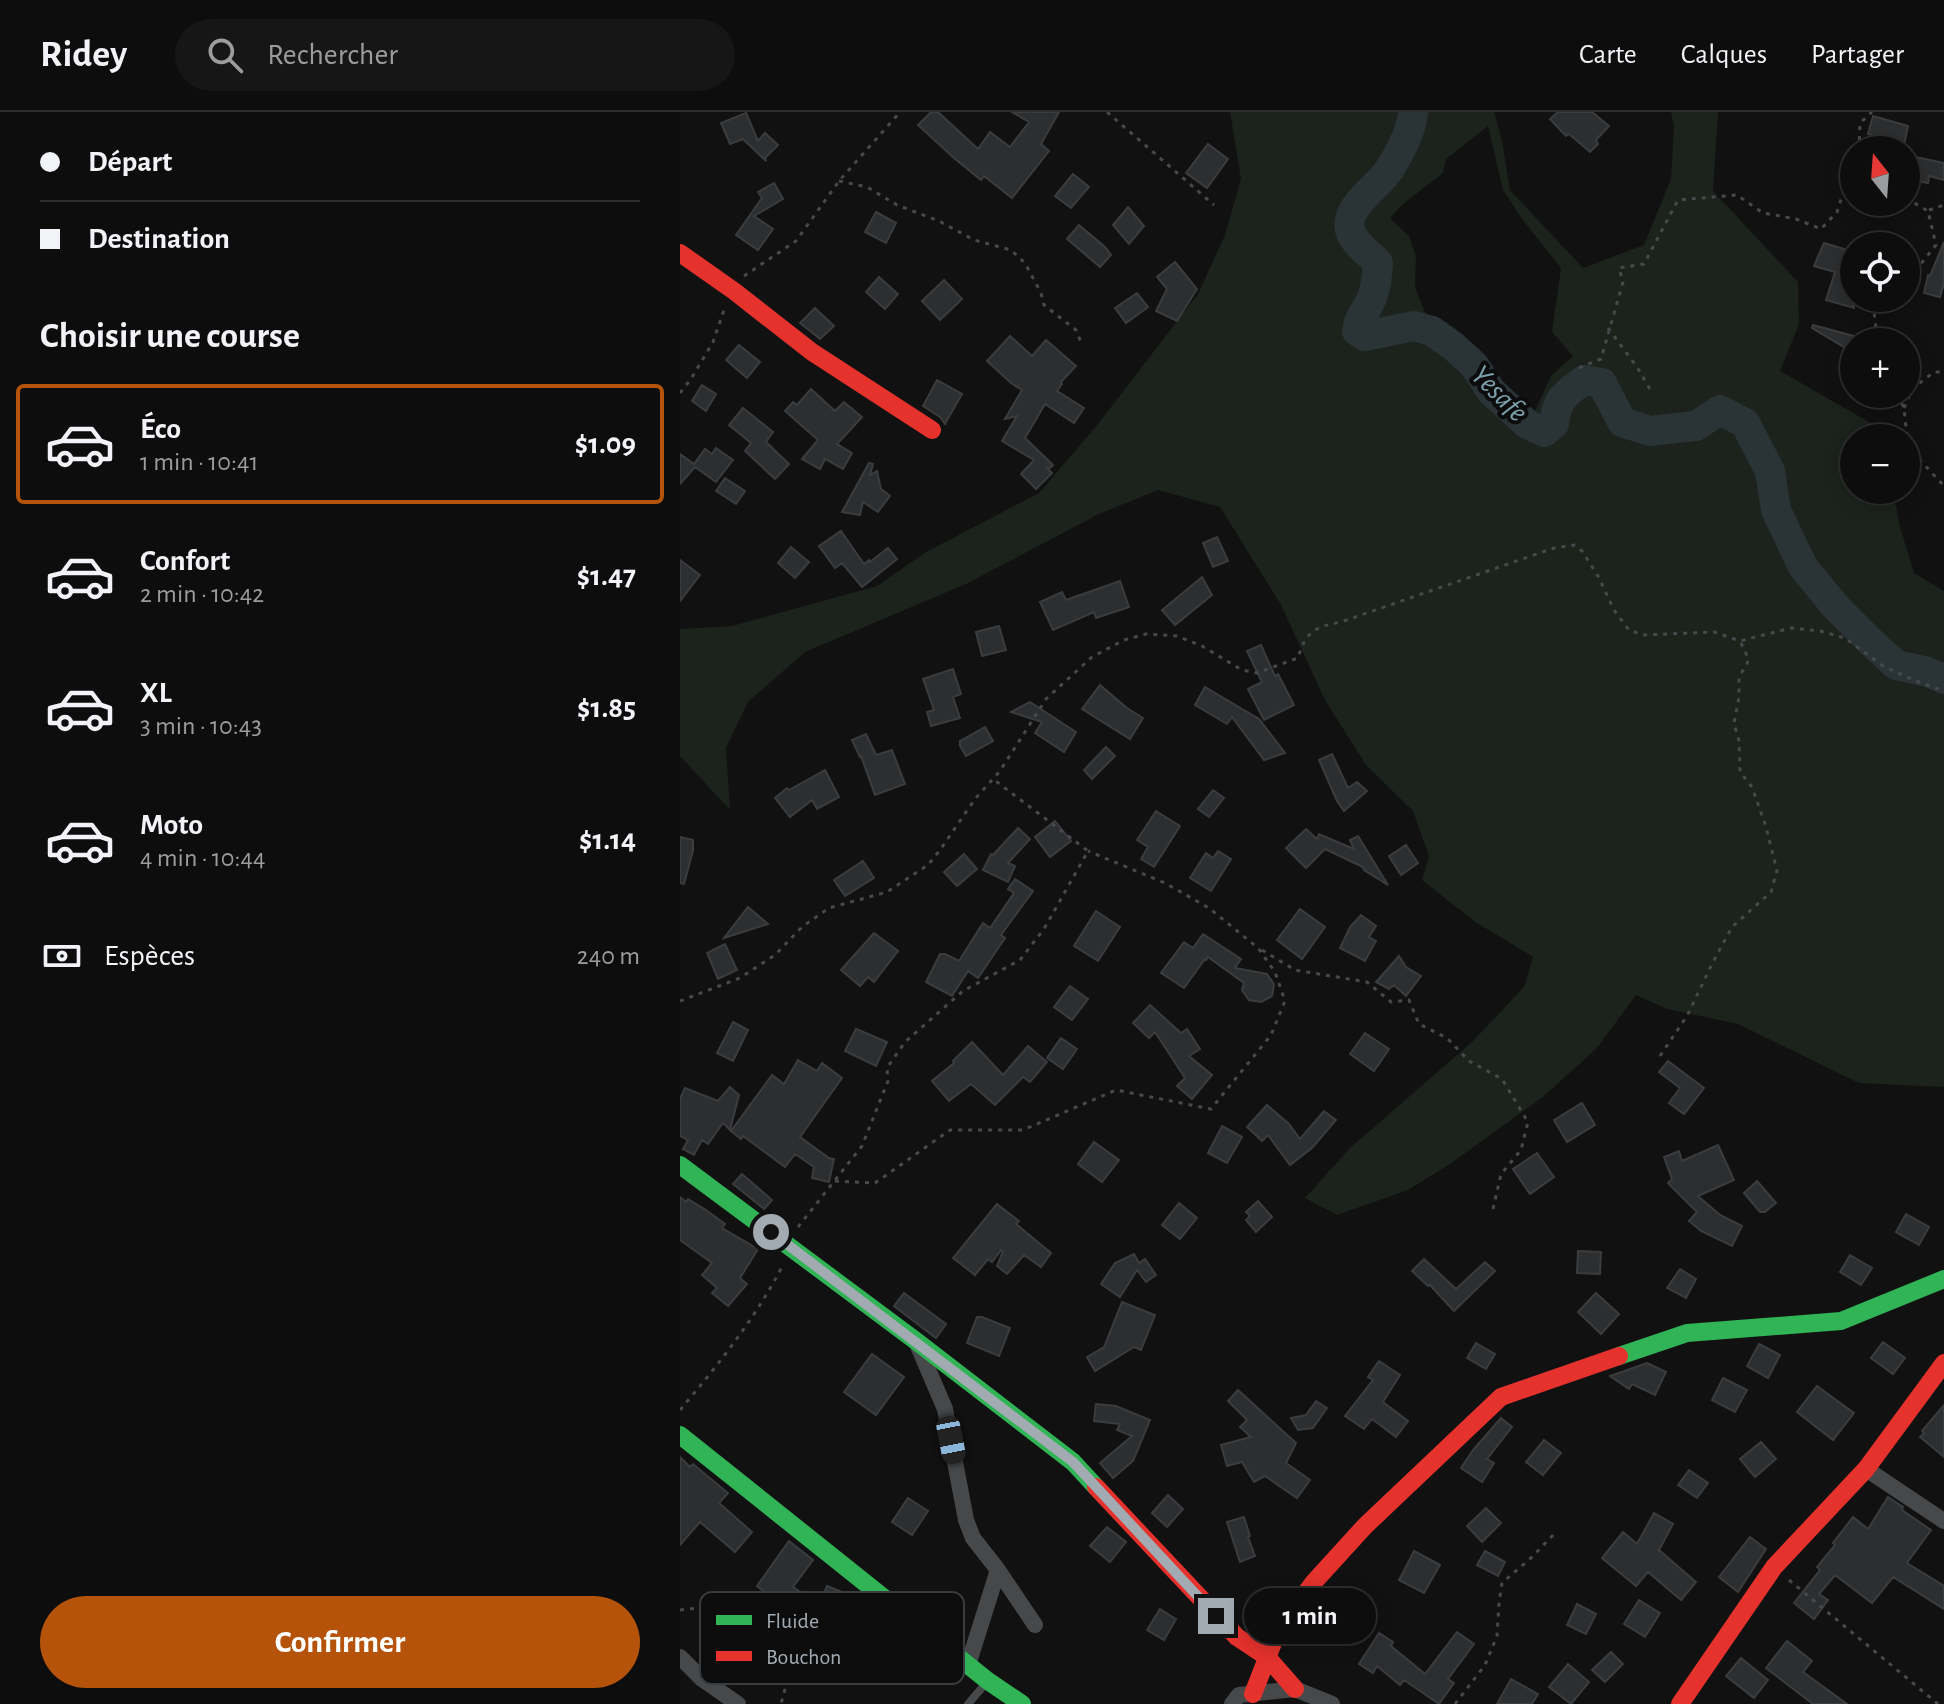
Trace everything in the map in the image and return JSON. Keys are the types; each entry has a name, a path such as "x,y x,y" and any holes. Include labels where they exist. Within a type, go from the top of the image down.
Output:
{"street":[{"path":"680,253 812,352 932,430"},
{"path":"680,1165 1073,1462 1237,1637 1267,1657 1295,1689 1332,1704"},
{"path":"1253,1694 1278,1630 1314,1582 1365,1526 1501,1397 1687,1333 1841,1321 1944,1279"},
{"path":"916,1341 945,1409 966,1520 973,1538 1035,1625"},
{"path":"1680,1704 1774,1567 1866,1469 1944,1363"},
{"path":"680,1435 876,1592"},
{"path":"1866,1469 1944,1521"},
{"path":"968,1665 998,1570"},
{"path":"680,1657 700,1677"},
{"path":"964,1662 1022,1704"},
{"path":"709,1684 738,1704"},
{"path":"1232,1704 1239,1695 1295,1689"}],"lane":[{"path":"968,1704 988,1681"}],"path":[{"path":"680,393 713,342 734,291 746,274 796,241 839,181 900,112"},
{"path":"1107,112 1214,205"},
{"path":"1860,136 1860,123 1872,112"},
{"path":"839,181 867,187 897,205 939,221 974,240 1011,250 1025,263 1044,305 1076,330 1082,345"},
{"path":"1579,368 1601,359 1623,282 1619,268 1644,264 1678,200 1737,195 1763,213 1796,219 1821,229 1837,212 1840,203"},
{"path":"1928,211 1944,205"},
{"path":"1920,206 1928,211 1936,245 1920,265"},
{"path":"1608,328 1651,391"},
{"path":"1920,383 1934,372 1944,372"},
{"path":"1904,408 1907,437 1918,458 1944,486"},
{"path":"680,1001 740,978 775,955 802,927 829,908 887,892 928,865 975,799 1000,771 1046,699 1092,657 1124,640 1146,634 1177,636 1202,646 1242,670 1257,673 1298,658 1304,640 1319,627 1554,548 1574,545 1582,551 1614,610 1629,630 1643,635 1714,632 1740,641 1791,628 1820,631 1845,638 1883,666 1944,691"},
{"path":"1660,1056 1687,1016 1732,927 1771,892 1777,871 1752,787 1740,772 1739,741 1734,723 1739,677 1749,660 1740,641"},
{"path":"993,779 1088,851 1188,895 1258,948 1295,970 1367,982 1391,1002 1409,1000 1419,1024 1447,1038 1469,1061 1502,1079 1528,1122 1521,1150 1501,1174 1493,1209"},
{"path":"680,1410 725,1357 769,1293 793,1249 798,1226 862,1146 888,1081 887,1068 905,1042 963,991 1020,960 1044,929 1088,851"},
{"path":"835,1181 875,1183 950,1130 1023,1130 1116,1090 1211,1109 1271,1035 1285,1001 1275,972 1258,948"},
{"path":"1455,1704 1485,1665 1497,1636 1502,1583 1557,1531"},
{"path":"1774,1567 1938,1704"},
{"path":"680,1610 700,1608"},
{"path":"781,1704 786,1684"}],"shaded area":[{"path":"1230,112 1494,112 1510,190 1583,268 1644,245 1671,179 1674,127 1671,112 1718,112 1713,191 1798,282 1799,324 1780,371 1873,424 1840,424 1840,504 1896,504 1914,573 1944,591 1944,1087 1859,1083 1738,1024 1667,1009 1636,995 1597,1048 1543,1097 1450,1164 1408,1190 1337,1215 1305,1198 1350,1148 1472,1042 1524,987 1533,957 1474,921 1422,880 1429,856 1413,811 1366,765 1325,700 1281,605 1220,507 1158,490 1099,514 966,584 805,652 748,702 726,748 730,810 680,756 680,629 732,626 877,586 926,552 1039,493 1098,424 1198,294 1225,235 1241,179","holes":["1488,126 1503,190 1561,268 1552,332 1573,356 1551,376 1535,411 1526,408 1472,346 1426,315 1415,287 1416,256 1409,236 1390,218 1443,173 1446,159"]}],"building":[{"path":"931,112 938,112 978,149 990,132 1010,147 1029,122 1012,112 1059,112 1041,144 1049,151 1012,198 984,176 981,180 918,125"},
{"path":"1558,112 1592,112 1609,126 1590,152 1569,134 1566,136 1550,119"},
{"path":"746,113 758,141 765,133 778,145 765,158 766,161 743,139 730,144 721,123"},
{"path":"1873,116 1908,126 1906,136 1868,134"},
{"path":"1208,144 1228,159 1207,188 1186,173"},
{"path":"1920,158 1944,163 1944,180 1929,176 1928,183 1920,182"},
{"path":"1073,174 1089,187 1071,208 1055,196"},
{"path":"774,183 783,199 754,216 773,229 758,250 736,235 762,198 758,192"},
{"path":"1128,207 1144,226 1129,244 1113,225"},
{"path":"876,212 896,223 886,243 865,232"},
{"path":"1079,225 1111,255 1100,267 1067,239"},
{"path":"1944,242 1944,283 1940,297 1924,293 1928,275"},
{"path":"1824,243 1840,248 1840,304 1826,300 1835,272 1814,266"},
{"path":"1175,262 1197,289 1177,321 1156,311 1167,289 1157,277"},
{"path":"879,277 898,294 885,309 866,292"},
{"path":"944,280 962,299 940,320 922,301"},
{"path":"1137,293 1148,307 1126,323 1115,308"},
{"path":"815,308 834,326 820,339 800,323"},
{"path":"1813,325 1840,332 1840,345 1812,328"},
{"path":"1010,336 1032,356 1046,340 1076,366 1057,391 1084,408 1074,423 1045,404 1025,438 1053,465 1049,469 1046,467 1052,473 1036,489 1021,474 1034,460 1002,441 1017,416 1005,419 1022,390 987,361"},
{"path":"739,345 760,362 747,378 726,360"},
{"path":"937,380 962,394 945,424 923,406"},
{"path":"702,385 716,394 706,411 692,401"},
{"path":"811,389 835,411 844,402 862,417 837,444 852,453 843,469 825,459 820,469 802,459 818,440 785,411 793,402 797,405"},
{"path":"743,408 773,432 766,442 789,464 775,479 745,451 751,443 729,425"},
{"path":"716,448 733,460 716,482 695,467 680,484 680,454 694,464 705,449 712,454"},
{"path":"869,463 873,464 870,475 877,471 881,489 890,496 878,512 863,502 860,515 842,512"},
{"path":"725,478 745,491 736,504 716,491"},
{"path":"841,531 864,564 888,548 897,559 862,587 842,563 835,568 819,546"},
{"path":"1217,537 1228,561 1213,567 1203,543"},
{"path":"791,547 809,562 795,578 778,563"},
{"path":"680,560 700,575 680,601"},
{"path":"1202,577 1212,595 1175,625 1162,610"},
{"path":"1120,581 1129,607 1096,618 1094,612 1053,630 1040,602 1062,592 1066,600"},
{"path":"999,626 1006,650 982,656 976,632"},
{"path":"1261,645 1275,676 1278,674 1294,705 1264,720 1248,689 1262,682 1247,651"},
{"path":"953,669 961,694 953,697 960,718 931,726 927,712 934,710 923,679"},
{"path":"1100,685 1143,718 1130,739 1082,709"},
{"path":"1205,687 1259,719 1285,753 1264,760 1232,717 1227,724 1195,705"},
{"path":"1030,702 1076,732 1064,752 1035,733 1042,722 1011,712"},
{"path":"985,727 993,741 966,756 960,741"},
{"path":"866,734 876,755 892,750 905,784 875,795 852,740"},
{"path":"1106,747 1115,756 1092,779 1084,770"},
{"path":"1332,754 1348,788 1357,782 1367,791 1344,811 1319,760"},
{"path":"825,770 839,797 817,809 812,800 790,817 775,798 787,788 789,790"},
{"path":"1213,790 1224,798 1209,817 1198,809"},
{"path":"1156,811 1180,826 1154,867 1141,859 1148,847 1137,840"},
{"path":"1055,821 1071,841 1050,857 1035,837"},
{"path":"1018,828 1030,839 1008,863 1015,866 1008,882 983,870 991,854"},
{"path":"1306,829 1317,839 1319,834 1354,849 1350,840 1358,836 1388,885 1363,867 1325,849 1306,868 1286,848"},
{"path":"680,837 693,840 684,884 680,883"},
{"path":"1406,845 1418,863 1401,875 1389,856"},
{"path":"1218,851 1231,859 1211,891 1190,878 1206,853 1213,858"},
{"path":"964,854 977,869 957,886 944,872"},
{"path":"863,861 874,878 845,896 834,880"},
{"path":"1015,879 1033,891 1001,935 1005,938 978,978 968,971 952,996 926,982 940,954 959,961 983,923 990,928 1014,893 1008,889"},
{"path":"748,907 768,924 724,938"},
{"path":"1300,909 1325,927 1302,959 1277,940"},
{"path":"1096,911 1120,927 1098,961 1074,946"},
{"path":"1361,915 1376,926 1369,937 1376,941 1365,961 1340,948 1350,927"},
{"path":"874,933 898,951 874,982 868,977 860,986 841,970"},
{"path":"1203,934 1241,959 1235,968 1267,974 1274,984 1272,996 1261,1002 1249,1000 1242,990 1244,983 1208,957 1184,988 1161,973 1184,942 1193,948"},
{"path":"725,944 737,970 718,979 707,953"},
{"path":"1399,956 1406,967 1421,976 1406,996 1394,985 1389,989 1376,982"},
{"path":"1070,986 1088,999 1072,1020 1054,1007"},
{"path":"1150,1005 1181,1033 1187,1029 1200,1049 1189,1056 1212,1075 1192,1099 1177,1086 1185,1078 1155,1032 1149,1038 1133,1023"},
{"path":"733,1022 748,1030 733,1061 717,1053"},
{"path":"856,1029 887,1042 876,1066 845,1051"},
{"path":"1365,1033 1389,1049 1374,1071 1350,1054"},
{"path":"1061,1038 1077,1049 1063,1069 1047,1058"},
{"path":"972,1042 1003,1075 1028,1046 1047,1062 1030,1082 1023,1077 995,1105 971,1084 949,1101 932,1081 954,1063"},
{"path":"798,1060 817,1071 822,1063 842,1078 800,1137 834,1159 829,1182 812,1178 814,1167 795,1154 785,1167 743,1136 741,1139 731,1131 772,1075 784,1084"},
{"path":"1668,1061 1704,1088 1684,1114 1669,1103 1680,1088 1659,1072"},
{"path":"730,1087 739,1095 730,1130 723,1123 708,1144 702,1140 694,1155 683,1149 688,1140 680,1136 680,1099 685,1088 718,1101"},
{"path":"1582,1103 1595,1125 1567,1142 1554,1120"},
{"path":"1267,1105 1289,1124 1300,1139 1324,1111 1336,1120 1312,1148 1290,1165 1268,1135 1262,1141 1247,1127"},
{"path":"1222,1126 1242,1137 1227,1163 1208,1153"},
{"path":"1094,1142 1119,1160 1102,1182 1078,1164"},
{"path":"1718,1145 1734,1180 1698,1196 1720,1215 1742,1226 1732,1246 1701,1231 1689,1221 1697,1212 1668,1183 1672,1179 1664,1157 1679,1151 1682,1161"},
{"path":"1537,1153 1554,1177 1530,1194 1513,1169"},
{"path":"742,1174 772,1200 764,1209 733,1184"},
{"path":"1757,1181 1776,1203 1765,1212 1760,1212 1744,1193"},
{"path":"680,1197 706,1210 725,1224 722,1228 758,1249 740,1278 747,1284 728,1306 712,1293 717,1288 702,1275 712,1263 680,1240"},
{"path":"1258,1201 1272,1217 1256,1232 1246,1220 1250,1216 1246,1212"},
{"path":"1179,1203 1197,1218 1180,1239 1162,1225"},
{"path":"997,1204 1051,1253 1041,1267 1024,1255 1007,1274 997,1266 1001,1250 992,1262 988,1259 975,1275 953,1258"},
{"path":"1906,1214 1929,1227 1919,1245 1896,1232"},
{"path":"1578,1251 1601,1252 1600,1274 1577,1273"},
{"path":"1134,1254 1139,1263 1145,1259 1156,1275 1146,1282 1137,1270 1120,1297 1101,1284 1115,1263"},
{"path":"1850,1255 1872,1268 1861,1285 1840,1272"},
{"path":"1424,1259 1456,1289 1485,1262 1495,1271 1454,1311 1412,1271"},
{"path":"1680,1269 1696,1279 1686,1298 1667,1288"},
{"path":"904,1293 946,1324 936,1338 894,1306"},
{"path":"1596,1293 1619,1314 1601,1334 1578,1312"},
{"path":"1122,1302 1155,1315 1141,1350 1134,1347 1095,1371 1087,1357 1104,1347"},
{"path":"977,1317 1010,1328 999,1356 967,1343"},
{"path":"1883,1342 1905,1358 1893,1374 1871,1358"},
{"path":"1476,1343 1495,1354 1486,1369 1467,1358"},
{"path":"1759,1344 1780,1355 1768,1378 1747,1366"},
{"path":"872,1354 904,1377 876,1415 844,1392"},
{"path":"1379,1361 1400,1375 1383,1402 1408,1421 1396,1437 1372,1419 1364,1429 1345,1416 1373,1380 1368,1377"},
{"path":"1647,1363 1666,1372 1655,1395 1632,1384 1629,1389 1610,1376"},
{"path":"1723,1378 1747,1390 1735,1412 1712,1400"},
{"path":"1817,1386 1854,1413 1833,1440 1797,1412"},
{"path":"1238,1390 1296,1443 1286,1463 1310,1480 1297,1498 1265,1476 1254,1482 1242,1462 1227,1466 1221,1445 1251,1437 1240,1427 1247,1420 1228,1401"},
{"path":"1316,1401 1327,1408 1313,1428 1298,1430 1291,1418 1306,1415"},
{"path":"1096,1404 1116,1406 1150,1420 1133,1461 1113,1478 1100,1463 1132,1436 1117,1430 1120,1424 1094,1421"},
{"path":"1944,1405 1944,1457 1920,1437"},
{"path":"1501,1418 1512,1427 1487,1459 1494,1463 1482,1482 1461,1468"},
{"path":"1544,1440 1561,1453 1543,1475 1526,1462"},
{"path":"1761,1442 1776,1459 1755,1477 1740,1459"},
{"path":"680,1457 728,1493 719,1503 752,1532 735,1552 700,1522 680,1545"},
{"path":"1689,1470 1708,1483 1697,1498 1678,1485"},
{"path":"1168,1495 1183,1509 1167,1527 1152,1513"},
{"path":"1888,1497 1931,1530 1907,1563 1944,1586 1944,1609 1893,1577 1872,1603 1835,1575 1819,1594 1828,1600 1814,1619 1794,1603 1820,1570 1817,1567 1853,1517 1868,1529"},
{"path":"908,1498 928,1511 912,1535 892,1522"},
{"path":"1486,1508 1501,1523 1482,1542 1467,1526"},
{"path":"1654,1513 1673,1524 1659,1550 1696,1582 1681,1600 1648,1572 1636,1586 1602,1558 1623,1532 1637,1544"},
{"path":"1244,1517 1255,1556 1240,1562 1227,1522"},
{"path":"1107,1527 1126,1542 1110,1562 1090,1546"},
{"path":"1750,1537 1766,1549 1738,1592 1719,1577"},
{"path":"789,1541 813,1560 793,1587 800,1592 765,1592 757,1586"},
{"path":"1414,1551 1440,1565 1424,1593 1399,1580"},
{"path":"1485,1551 1505,1562 1498,1576 1477,1565"},
{"path":"827,1586 842,1592 825,1592"},
{"path":"1639,1600 1660,1613 1645,1637 1624,1624"},
{"path":"1577,1604 1596,1614 1586,1634 1567,1625"},
{"path":"1160,1609 1176,1619 1164,1640 1147,1630"},
{"path":"1457,1632 1474,1644 1448,1679 1454,1683 1439,1704 1404,1680 1400,1685 1377,1666 1373,1673 1359,1664 1379,1633 1393,1642 1391,1646 1425,1674"},
{"path":"1787,1641 1812,1661 1803,1672 1847,1704 1813,1704 1766,1668"},
{"path":"1611,1652 1623,1664 1605,1682 1592,1670"},
{"path":"1741,1658 1768,1680 1754,1698 1726,1676"},
{"path":"1568,1664 1589,1682 1571,1704 1549,1687"},
{"path":"1511,1679 1538,1694 1532,1704 1497,1704"}],"waterway":[{"name":"Yesafe","path":"1413,112 1408,134 1397,157 1352,213 1350,230 1355,240 1378,263 1374,293 1357,331 1365,336 1414,326 1432,331 1474,365 1491,391 1527,424 1544,432 1554,424 1563,398 1584,380 1602,383 1622,422 1650,431 1696,426 1720,410 1745,423 1770,471 1776,510 1803,567 1835,606 1896,665 1944,679"}],"traffic: fast":[{"path":"680,1165 1073,1462 1096,1487"},
{"path":"1619,1356 1687,1333 1841,1321 1944,1279"},
{"path":"680,1435 877,1592"},
{"path":"964,1662 1022,1704"}],"traffic: jam":[{"path":"680,253 812,352 932,430"},
{"path":"1253,1694 1278,1630 1314,1582 1365,1526 1501,1397 1619,1356"},
{"path":"1680,1704 1774,1567 1866,1469 1944,1363"},
{"path":"1096,1487 1237,1637 1267,1657 1295,1689"}],"route":[{"path":"771,1232 1073,1462 1216,1616"}]}
